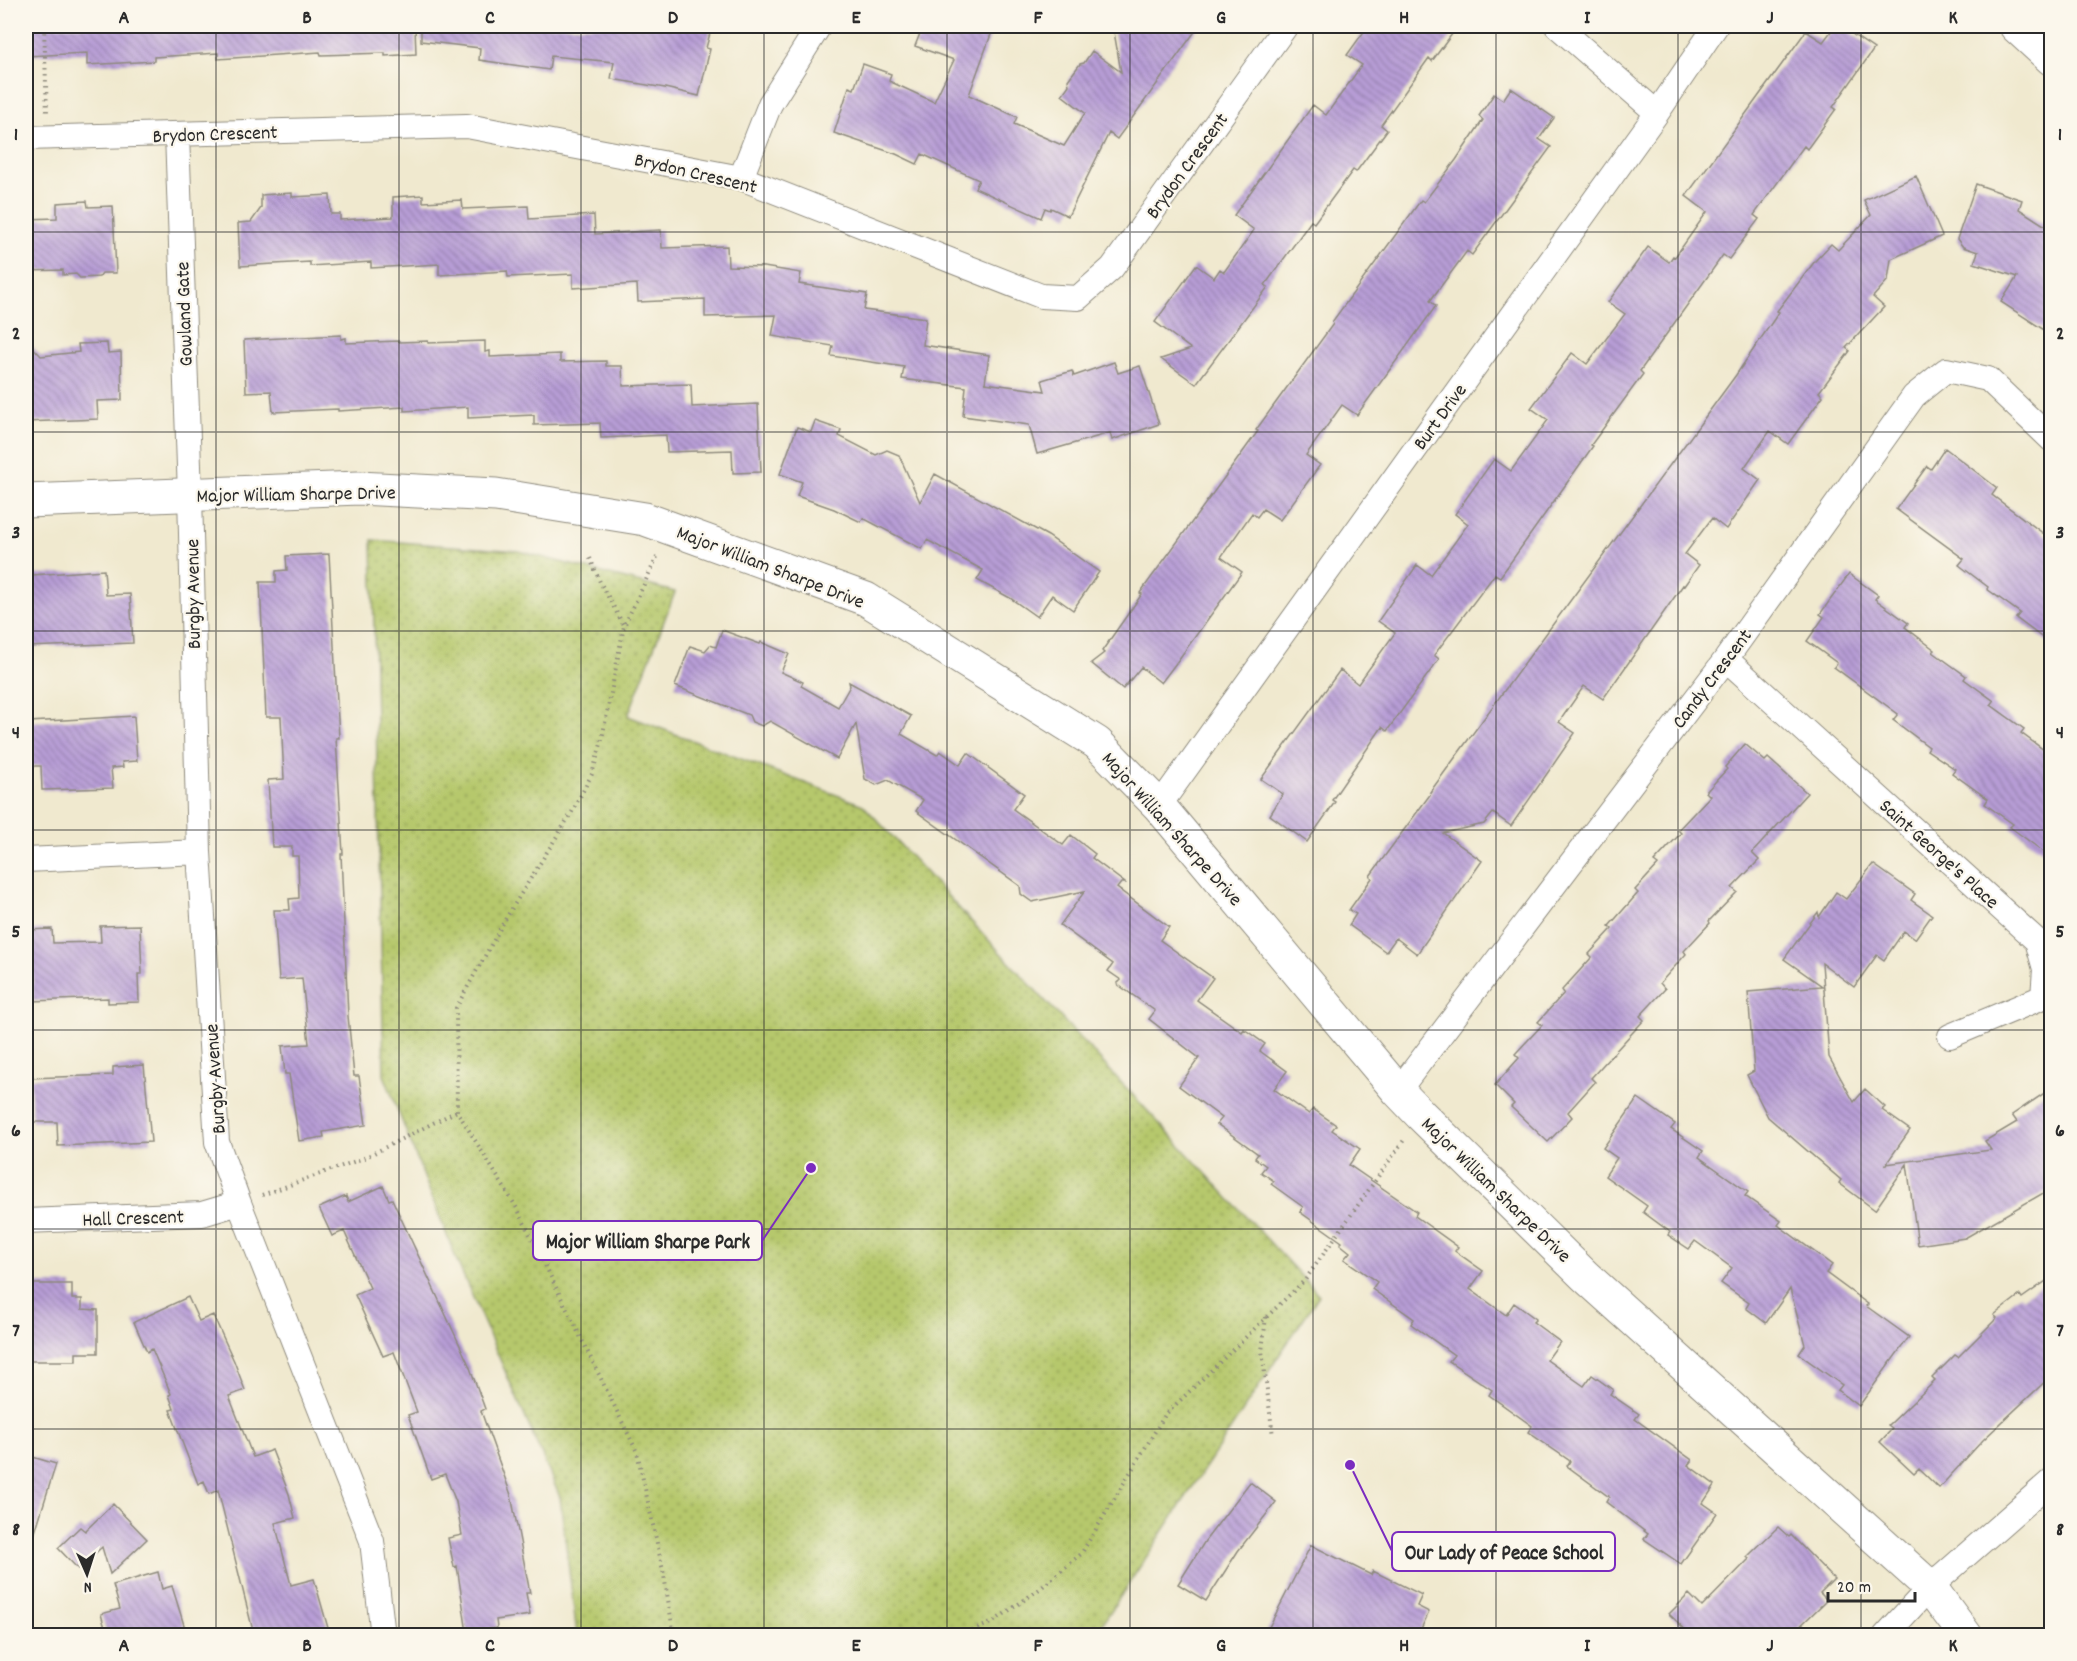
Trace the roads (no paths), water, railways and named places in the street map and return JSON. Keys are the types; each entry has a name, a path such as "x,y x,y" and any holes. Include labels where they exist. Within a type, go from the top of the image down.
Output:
{"street":[{"path":"741,178 770,104 819,26"},
{"name":"Brydon Crescent","path":"37,138 467,126 741,178 1041,296 1078,298 1112,268 1287,26"},
{"path":"1557,26 1657,113"},
{"name":"Burt Drive","path":"1159,806 1657,113 1716,26"},
{"path":"2016,26 2052,59"},
{"name":"Gowland Gate","path":"177,134 190,494"},
{"name":"Candy Crescent","path":"1398,1091 1726,659 1914,396 1946,370 1988,379 2052,440"},
{"name":"Major William Sharpe Drive","path":"26,501 359,488 496,495 645,519 866,599 1097,743 1159,806 1398,1091 1421,1115 1585,1276 1930,1587 1966,1635"},
{"name":"Burgby Avenue","path":"190,494 199,852 217,1142 372,1541 383,1635"},
{"name":"Saint George's Place","path":"1726,659 2037,941 2045,969 2043,997 1950,1036"},
{"path":"26,861 199,852"},
{"name":"Hall Crescent","path":"26,1221 202,1214 239,1203"},
{"path":"1886,1635 1930,1587 2052,1480"}],"place":[{"name":"Major William Sharpe Park","path":"811,1168"},
{"name":"Our Lady of Peace School","path":"1350,1465"}]}
